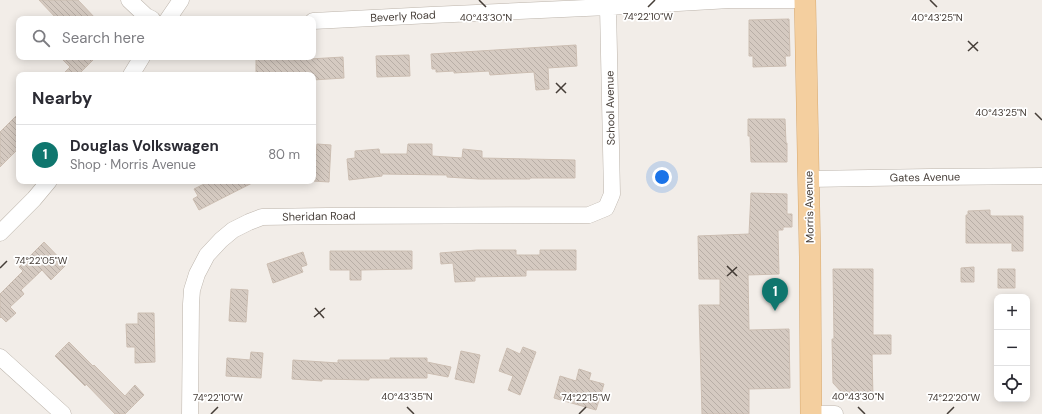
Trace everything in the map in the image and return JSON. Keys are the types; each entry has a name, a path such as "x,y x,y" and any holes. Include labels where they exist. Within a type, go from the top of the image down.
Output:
{"main road":[{"name":"Morris Avenue","path":"806,0 811,414"}],"street":[{"path":"129,0 146,16"},
{"path":"170,16 181,0"},
{"name":"Beverly Road","path":"316,21 730,0 806,0"},
{"name":"School Avenue","path":"606,208 612,194 608,7"},
{"path":"132,72 140,60"},
{"name":"Gates Avenue","path":"809,179 1042,176"},
{"path":"0,233 34,199 46,184"},
{"name":"Sheridan Road","path":"190,414 192,290 197,274 207,255 233,230 249,222 262,218 327,216 589,214 606,208"},
{"path":"0,357 63,414"},
{"path":"811,414 835,414"}],"building":[{"path":"39,0 78,0 93,16 54,16"},
{"path":"789,19 790,56 785,56 786,66 753,67 753,56 749,56 749,20"},
{"path":"576,45 577,66 548,68 549,89 536,90 534,72 490,75 489,71 454,73 454,71 436,72 436,69 432,69 431,54"},
{"path":"409,55 410,76 377,77 376,56"},
{"path":"343,57 344,78 316,80 316,72 256,72 256,60 316,60 316,59"},
{"path":"63,60 93,60 81,72 65,72 70,67"},
{"path":"16,116 16,151 0,167 0,132"},
{"path":"748,119 785,119 787,162 751,162"},
{"path":"317,144 331,145 329,182 316,181"},
{"path":"408,144 432,144 432,156 462,158 463,149 482,151 482,158 575,160 575,178 479,179 447,177 447,175 382,174 382,176 349,180 347,159 355,158 355,151 379,149 380,154 407,154"},
{"path":"204,184 250,184 199,210 193,199 198,196 194,189"},
{"path":"751,193 787,194 787,214 792,214 792,227 783,227 783,230 778,230 779,274 748,275 749,330 789,329 790,388 749,389 749,414 702,414 699,305 720,305 720,279 699,279 698,236 749,234"},
{"path":"990,210 990,215 992,216 1023,216 1023,251 1012,251 1012,243 966,243 966,215 968,215 968,211"},
{"path":"44,242 66,265 51,280 42,270 21,290 24,294 10,307 16,313 6,322 1,317 0,318 0,294 23,271 19,267"},
{"path":"477,250 516,250 516,255 540,255 540,250 576,250 576,270 526,270 526,276 475,277 475,281 455,282 453,263 441,264 440,253"},
{"path":"330,251 412,251 412,269 361,270 361,280 350,280 350,270 330,270"},
{"path":"303,252 307,265 301,267 303,272 273,283 267,264"},
{"path":"974,267 974,282 961,282 961,268"},
{"path":"833,269 873,269 873,335 891,335 891,354 872,354 873,397 847,398 833,383"},
{"path":"998,269 1015,269 1015,288 998,288"},
{"path":"231,289 248,290 246,322 229,321"},
{"path":"138,313 154,313 155,362 135,363 135,347 127,347 126,324 138,324"},
{"path":"69,342 125,396 135,385 144,395 125,414 115,414 86,384 85,386 55,356"},
{"path":"523,347 536,352 520,395 508,390 513,376 499,371 507,348 520,354"},
{"path":"461,351 480,355 474,383 455,379"},
{"path":"251,352 263,353 261,378 226,376 227,358 250,360"},
{"path":"390,358 427,358 427,362 451,367 448,377 427,373 427,378 369,378 369,380 322,379 322,381 292,379 293,360 338,363 338,360 390,360"},
{"path":"579,369 591,373 589,380 604,384 596,410 554,398 560,376 576,381"}],"place":[{"name":"Douglas Volkswagen","path":"775,311"}]}
